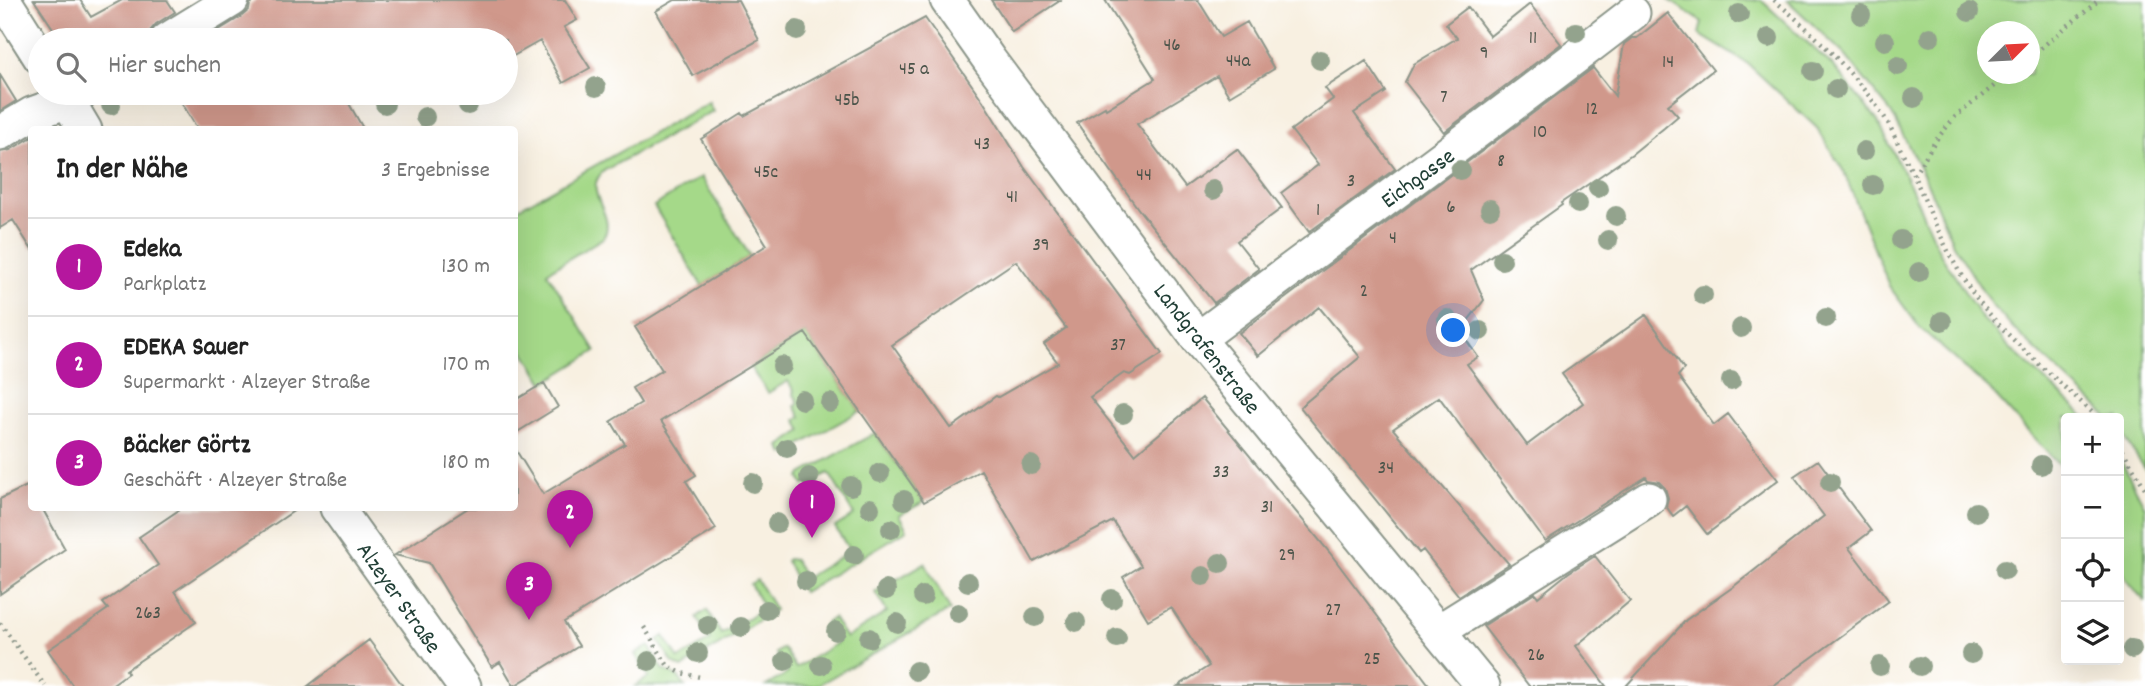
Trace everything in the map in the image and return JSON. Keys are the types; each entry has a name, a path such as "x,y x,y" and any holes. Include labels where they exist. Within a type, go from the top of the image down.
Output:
{"street":[{"path":"4,0 28,38"},
{"path":"186,28 232,0"},
{"name":"Landgrafenstraße","path":"947,0 1198,339 1483,686"},
{"name":"Eichgasse","path":"1198,339 1468,140 1633,12"},
{"path":"0,133 50,105"},
{"path":"75,105 83,126"},
{"path":"1439,631 1649,499"},
{"name":"Alzeyer Straße","path":"339,511 464,686"}],"path":[{"path":"1774,0 1839,61 1884,116 1947,248 1986,311 2015,342 2093,413"},
{"path":"2040,48 2099,0"},
{"path":"1914,175 1955,117 1996,84"},
{"path":"2124,452 2145,488"},
{"path":"0,623 45,686"},
{"path":"644,627 668,666 681,673 700,677"}],"green space":[{"path":"1669,0 1761,0 1833,66 1877,120 1939,251 1980,316 2010,348 2081,413 2061,413 2061,468 1989,389 1920,328 1889,286 1844,172 1817,128 1748,64 1699,34 1702,22"},
{"path":"1787,0 2145,0 2145,469 2124,438 2124,413 2104,413 1992,306 1953,244 1925,178 1891,112 1845,55"},
{"path":"709,102 713,111 605,170 598,178 597,195 607,229 603,238 547,272 596,351 544,383 518,341 518,208"},
{"path":"701,177 750,256 702,286 654,206"},
{"path":"805,333 860,411 784,454 780,446 802,431 796,420 801,417 795,406 799,403 788,381 768,393 750,367"},
{"path":"875,433 924,502 899,515 907,530 803,592 786,561 794,560 805,578 850,551 835,527 854,515 829,473 804,485 800,478 802,474"},
{"path":"2124,467 2145,507 2145,601 2124,575"},
{"path":"925,563 950,610 816,686 766,686 788,673 776,653 783,648 796,668 837,643 826,623 833,618 846,638 887,612 875,592"},
{"path":"757,580 775,610 682,668 673,663 658,640 664,636 679,659 710,640 697,617 707,610 721,634 764,608 750,584"},
{"path":"649,646 663,669 679,678 685,686 635,686 649,677 635,654"}],"building":[{"path":"34,0 80,0 91,17 122,0 167,0 175,12 153,28 53,28"},
{"path":"257,0 565,0 577,20 564,27 590,68 563,83 540,41 518,53 518,28 222,28 249,10 250,4"},
{"path":"675,0 738,0 759,40 693,76 656,11"},
{"path":"991,0 1061,0 1012,32"},
{"path":"1105,0 1198,0 1221,37 1247,22 1274,69 1229,96 1217,76 1137,124 1185,187 1237,149 1282,208 1237,241 1259,269 1214,303 1139,210 1077,123 1155,79"},
{"path":"1530,4 1561,44 1444,132 1405,82 1414,64 1457,38 1446,24 1468,7 1490,36"},
{"path":"1668,13 1713,70 1668,105 1678,116 1664,128 1471,270 1484,300 1460,331 1478,357 1467,364 1527,445 1583,403 1562,374 1646,315 1684,369 1678,376 1714,425 1728,414 1778,480 1707,534 1686,506 1673,516 1666,506 1668,498 1665,488 1659,482 1646,477 1545,541 1439,397 1393,429 1509,564 1459,596 1423,550 1419,553 1300,407 1360,357 1319,307 1258,356 1239,333 1593,68 1615,96 1624,44 1637,38"},
{"path":"925,18 983,101 1024,167 1162,354 1130,375 1124,373 1090,397 1135,454 1202,398 1330,553 1430,686 1178,686 1209,666 1171,607 1148,620 1123,577 1141,566 1113,521 1034,562 981,470 924,502 805,333 661,421 696,475 686,481 716,529 564,622 579,646 514,686 500,662 492,667 429,563 395,555 463,511 518,511 518,453 543,494 625,444 611,421 641,403 632,388 662,370 635,327 767,245 701,139 742,113 744,116","holes":["1016,261 1066,328 1044,344 1058,363 996,396 951,428 892,345"]},
{"path":"1366,61 1386,92 1354,113 1395,169 1309,232 1281,193 1318,165 1291,130 1333,99 1325,88"},
{"path":"0,75 16,101 0,111"},
{"path":"183,105 350,105 362,126 196,126"},
{"path":"28,139 28,244 13,220 0,228 0,152 10,150"},
{"path":"544,383 558,407 518,432 518,399"},
{"path":"1818,460 1871,531 1849,548 1889,601 1773,686 1626,686 1686,620 1824,516 1794,476"},
{"path":"28,485 28,511 44,511 65,549 0,594 0,499"},
{"path":"178,511 294,511 175,591 196,622 126,670 128,673 110,686 73,686 48,650 108,609 103,603 158,565 139,537"},
{"path":"1595,556 1630,601 1576,646 1606,686 1529,686 1483,626 1535,593 1538,597"},
{"path":"369,640 403,686 308,686"}],"place":[{"name":"Edeka","path":"812,538"},
{"name":"EDEKA Sauer","path":"570,548"},
{"name":"Bäcker Görtz","path":"529,620"}]}
